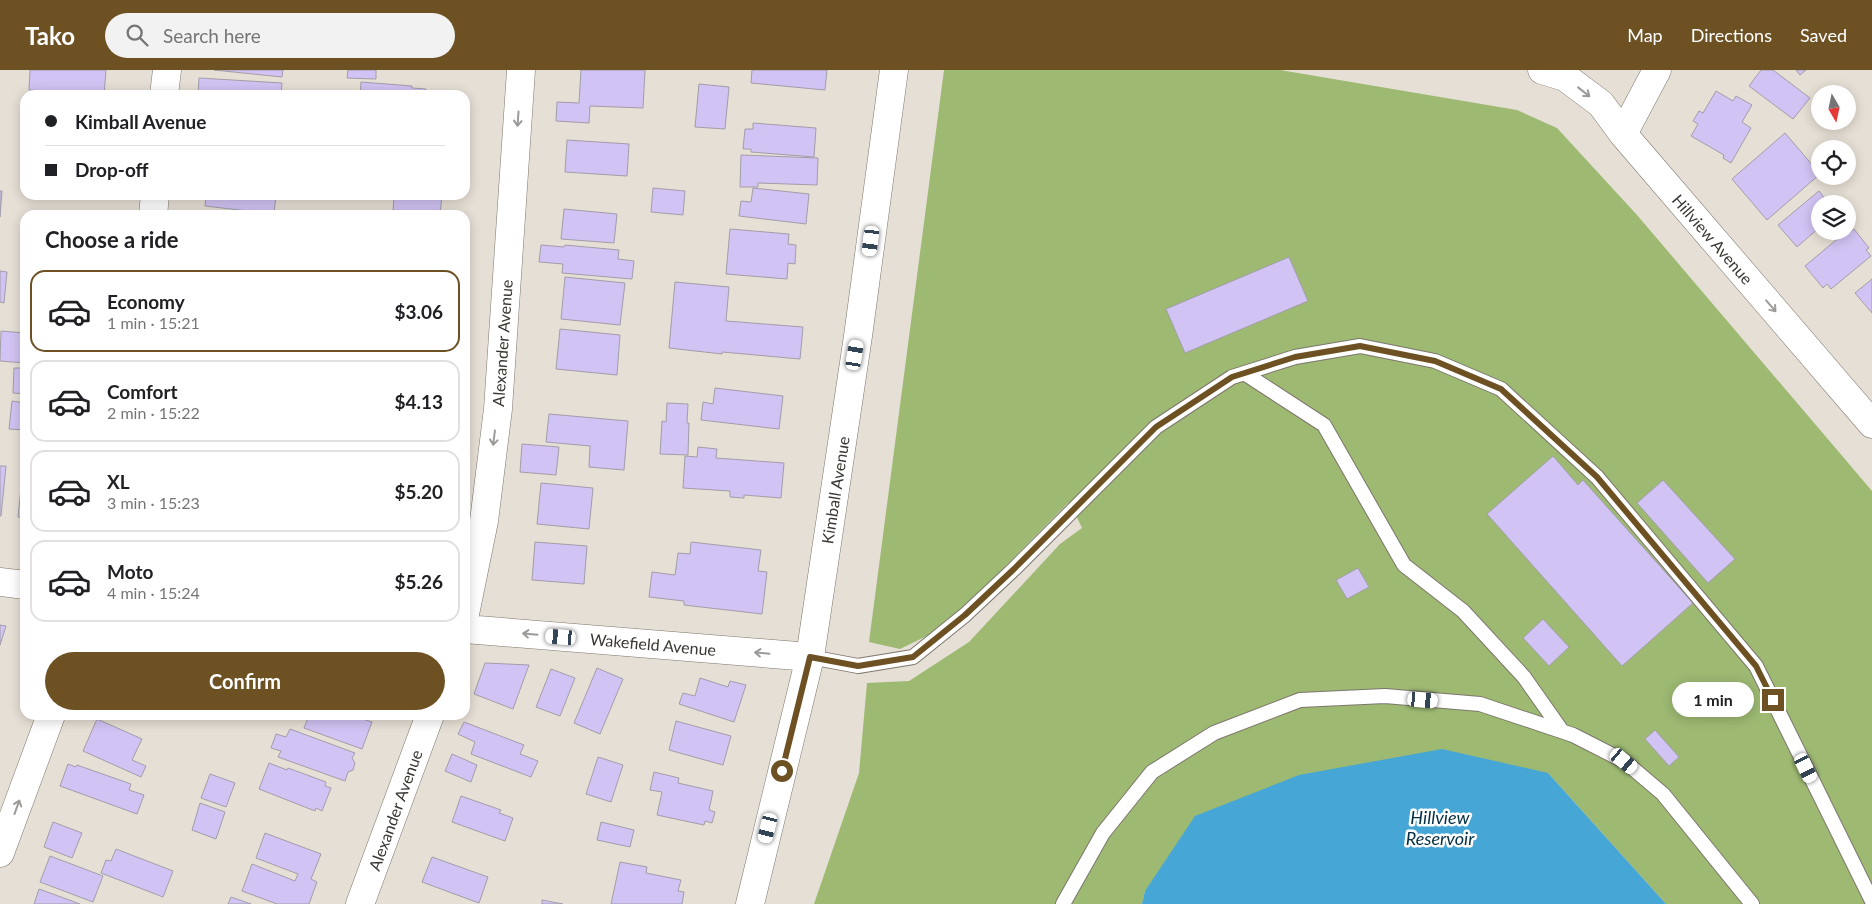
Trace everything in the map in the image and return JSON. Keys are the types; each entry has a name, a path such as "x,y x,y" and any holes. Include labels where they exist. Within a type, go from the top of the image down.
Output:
{"street":[{"path":"165,90 167,70"},
{"name":"Alexander Avenue","path":"470,590 484,521 498,409 521,70"},
{"name":"Kimball Avenue","path":"750,904 810,657 858,336 894,70"},
{"name":"Hillview Avenue","path":"1542,70 1565,77 1601,104 1623,134 1872,424"},
{"path":"1623,134 1657,70"},
{"path":"0,582 20,584"},
{"name":"Wakefield Avenue","path":"470,629 810,657"},
{"path":"0,853 49,720"},
{"name":"Alexander Avenue","path":"360,904 428,720"}],"lane":[{"path":"810,657 858,666 913,657 965,615 1014,569 1156,427 1232,377 1295,357 1360,346 1435,361 1501,389 1597,477 1756,666 1872,902"},
{"path":"1244,373 1324,425 1404,566 1463,611 1524,677 1562,731"},
{"path":"1063,904 1102,833 1152,772 1214,733 1300,700 1385,696 1480,704 1573,735 1624,761 1663,794 1752,904"}],"green space":[{"path":"944,70 1280,70 1517,110 1557,128 1637,215 1872,491 1872,904 1666,904 1548,773 1145,891 1142,904 814,904 859,773 867,683 909,681 969,642 1060,544 1082,528 1068,503 945,627 900,649 869,642"}],"water":[{"name":"Hillview Reservoir","path":"1442,749 1548,773 1666,904 1142,904 1145,891 1195,816 1299,775"}],"building":[{"path":"30,70 106,70 104,90 29,90"},
{"path":"214,70 283,70 282,77"},
{"path":"348,70 376,70 376,79 347,78"},
{"path":"581,70 645,70 643,108 590,106 589,123 556,121 557,102 579,103"},
{"path":"752,70 827,70 825,90 751,83"},
{"path":"1761,70 1773,70 1810,98 1793,119 1749,86"},
{"path":"1796,70 1806,70 1800,75"},
{"path":"199,78 282,83 281,90 198,90"},
{"path":"361,82 426,89 426,90 360,90"},
{"path":"699,84 729,87 725,129 695,127"},
{"path":"1716,91 1733,101 1736,96 1752,105 1742,122 1751,128 1731,163 1723,158 1724,155 1691,136 1698,124 1693,121 1699,111 1703,113"},
{"path":"753,123 816,128 814,157 751,152 751,149 743,149 745,129 753,129"},
{"path":"1785,133 1811,163 1811,182 1767,220 1732,179"},
{"path":"567,140 629,144 627,176 565,172"},
{"path":"741,155 818,158 817,185 758,183 758,187 740,187"},
{"path":"653,188 685,191 683,215 651,212"},
{"path":"753,188 809,194 806,224 739,216 741,201 751,202"},
{"path":"0,191 2,191 0,217"},
{"path":"1819,191 1822,195 1814,195"},
{"path":"1811,198 1811,235 1797,247 1778,225"},
{"path":"206,200 275,200 274,210 240,210 205,206"},
{"path":"394,200 442,200 440,210 393,210"},
{"path":"564,209 617,214 614,243 561,239"},
{"path":"730,229 789,234 788,244 796,245 795,264 788,263 787,279 726,274"},
{"path":"1856,232 1869,248 1866,250 1871,256 1831,289 1827,284 1823,288 1805,266 1836,240 1856,240"},
{"path":"541,245 564,247 565,245 619,250 618,259 634,261 632,279 562,273 563,264 539,262"},
{"path":"1289,257 1308,301 1185,353 1166,309"},
{"path":"0,271 7,272 4,303 0,302"},
{"path":"565,277 625,283 620,325 561,319"},
{"path":"1872,279 1872,313 1855,293"},
{"path":"675,282 729,287 726,321 803,327 800,359 722,352 722,354 669,348"},
{"path":"560,329 620,335 617,375 556,369"},
{"path":"1,331 20,333 20,363 0,361"},
{"path":"14,368 20,368 20,394 13,393"},
{"path":"715,388 783,396 779,429 701,420 703,402 713,404"},
{"path":"12,401 20,402 20,430 9,429"},
{"path":"667,403 688,404 688,455 660,454 662,421 666,422"},
{"path":"549,414 628,421 624,470 589,467 590,446 546,442"},
{"path":"522,444 559,447 556,475 520,472"},
{"path":"698,447 717,449 716,458 784,463 781,498 744,495 744,498 730,497 730,491 683,488 685,456 697,457"},
{"path":"1553,456 1578,485 1583,480 1693,603 1622,666 1487,514"},
{"path":"0,466 6,466 1,516 0,516"},
{"path":"1663,480 1735,559 1708,583 1637,503"},
{"path":"541,483 593,488 589,529 537,524"},
{"path":"20,497 20,517 18,517"},
{"path":"535,542 587,546 584,584 532,580"},
{"path":"691,542 761,550 758,571 767,572 762,614 684,605 684,601 649,597 652,572 675,575 678,553 690,554"},
{"path":"1358,568 1369,587 1347,599 1336,580"},
{"path":"1543,619 1569,647 1549,666 1523,638"},
{"path":"0,625 6,626 0,645"},
{"path":"485,663 529,665 513,709 474,694"},
{"path":"597,668 623,679 600,734 574,723"},
{"path":"551,669 575,678 560,716 536,707"},
{"path":"700,678 728,687 730,681 746,685 734,722 679,704 683,693 695,696"},
{"path":"97,720 99,720 142,739 132,760 146,766 141,777 83,751"},
{"path":"307,720 366,720 372,722 362,749 304,728"},
{"path":"676,721 731,736 723,765 669,750"},
{"path":"464,722 524,745 520,754 538,761 531,777 471,754 475,742 458,734"},
{"path":"290,729 355,753 352,758 355,763 353,770 348,772 345,781 278,757 281,751 271,748 276,734 286,737"},
{"path":"1655,730 1679,757 1669,766 1645,739"},
{"path":"452,754 477,765 471,782 445,771"},
{"path":"598,757 623,765 611,802 586,794"},
{"path":"269,763 326,782 325,786 331,788 322,811 316,808 315,811 259,789"},
{"path":"68,764 76,767 77,765 131,784 129,790 144,795 137,814 60,786"},
{"path":"654,772 679,778 678,783 713,791 709,810 715,812 712,823 705,821 704,825 657,815 662,792 650,790"},
{"path":"210,774 235,783 226,807 201,798"},
{"path":"461,796 501,810 499,813 513,818 505,841 452,822"},
{"path":"200,803 225,812 216,839 192,830"},
{"path":"53,822 82,833 72,858 44,847"},
{"path":"601,822 634,830 630,847 597,840"},
{"path":"265,833 321,854 311,879 317,882 309,904 277,904 242,891 252,864 295,881 298,874 256,858"},
{"path":"116,849 173,871 163,897 101,873 106,860 111,861"},
{"path":"50,856 103,876 93,902 40,882"},
{"path":"432,857 488,877 479,903 422,882"},
{"path":"620,862 647,867 646,873 681,880 678,891 684,892 682,904 611,904"},
{"path":"39,889 80,904 34,904"},
{"path":"231,897 251,904 228,904"},
{"path":"542,900 563,904 542,904"}],"route":[{"path":"782,771 810,657 858,666 913,657 965,615 1014,569 1156,427 1232,377 1295,357 1360,346 1435,361 1501,389 1597,477 1756,666 1773,700"}]}
